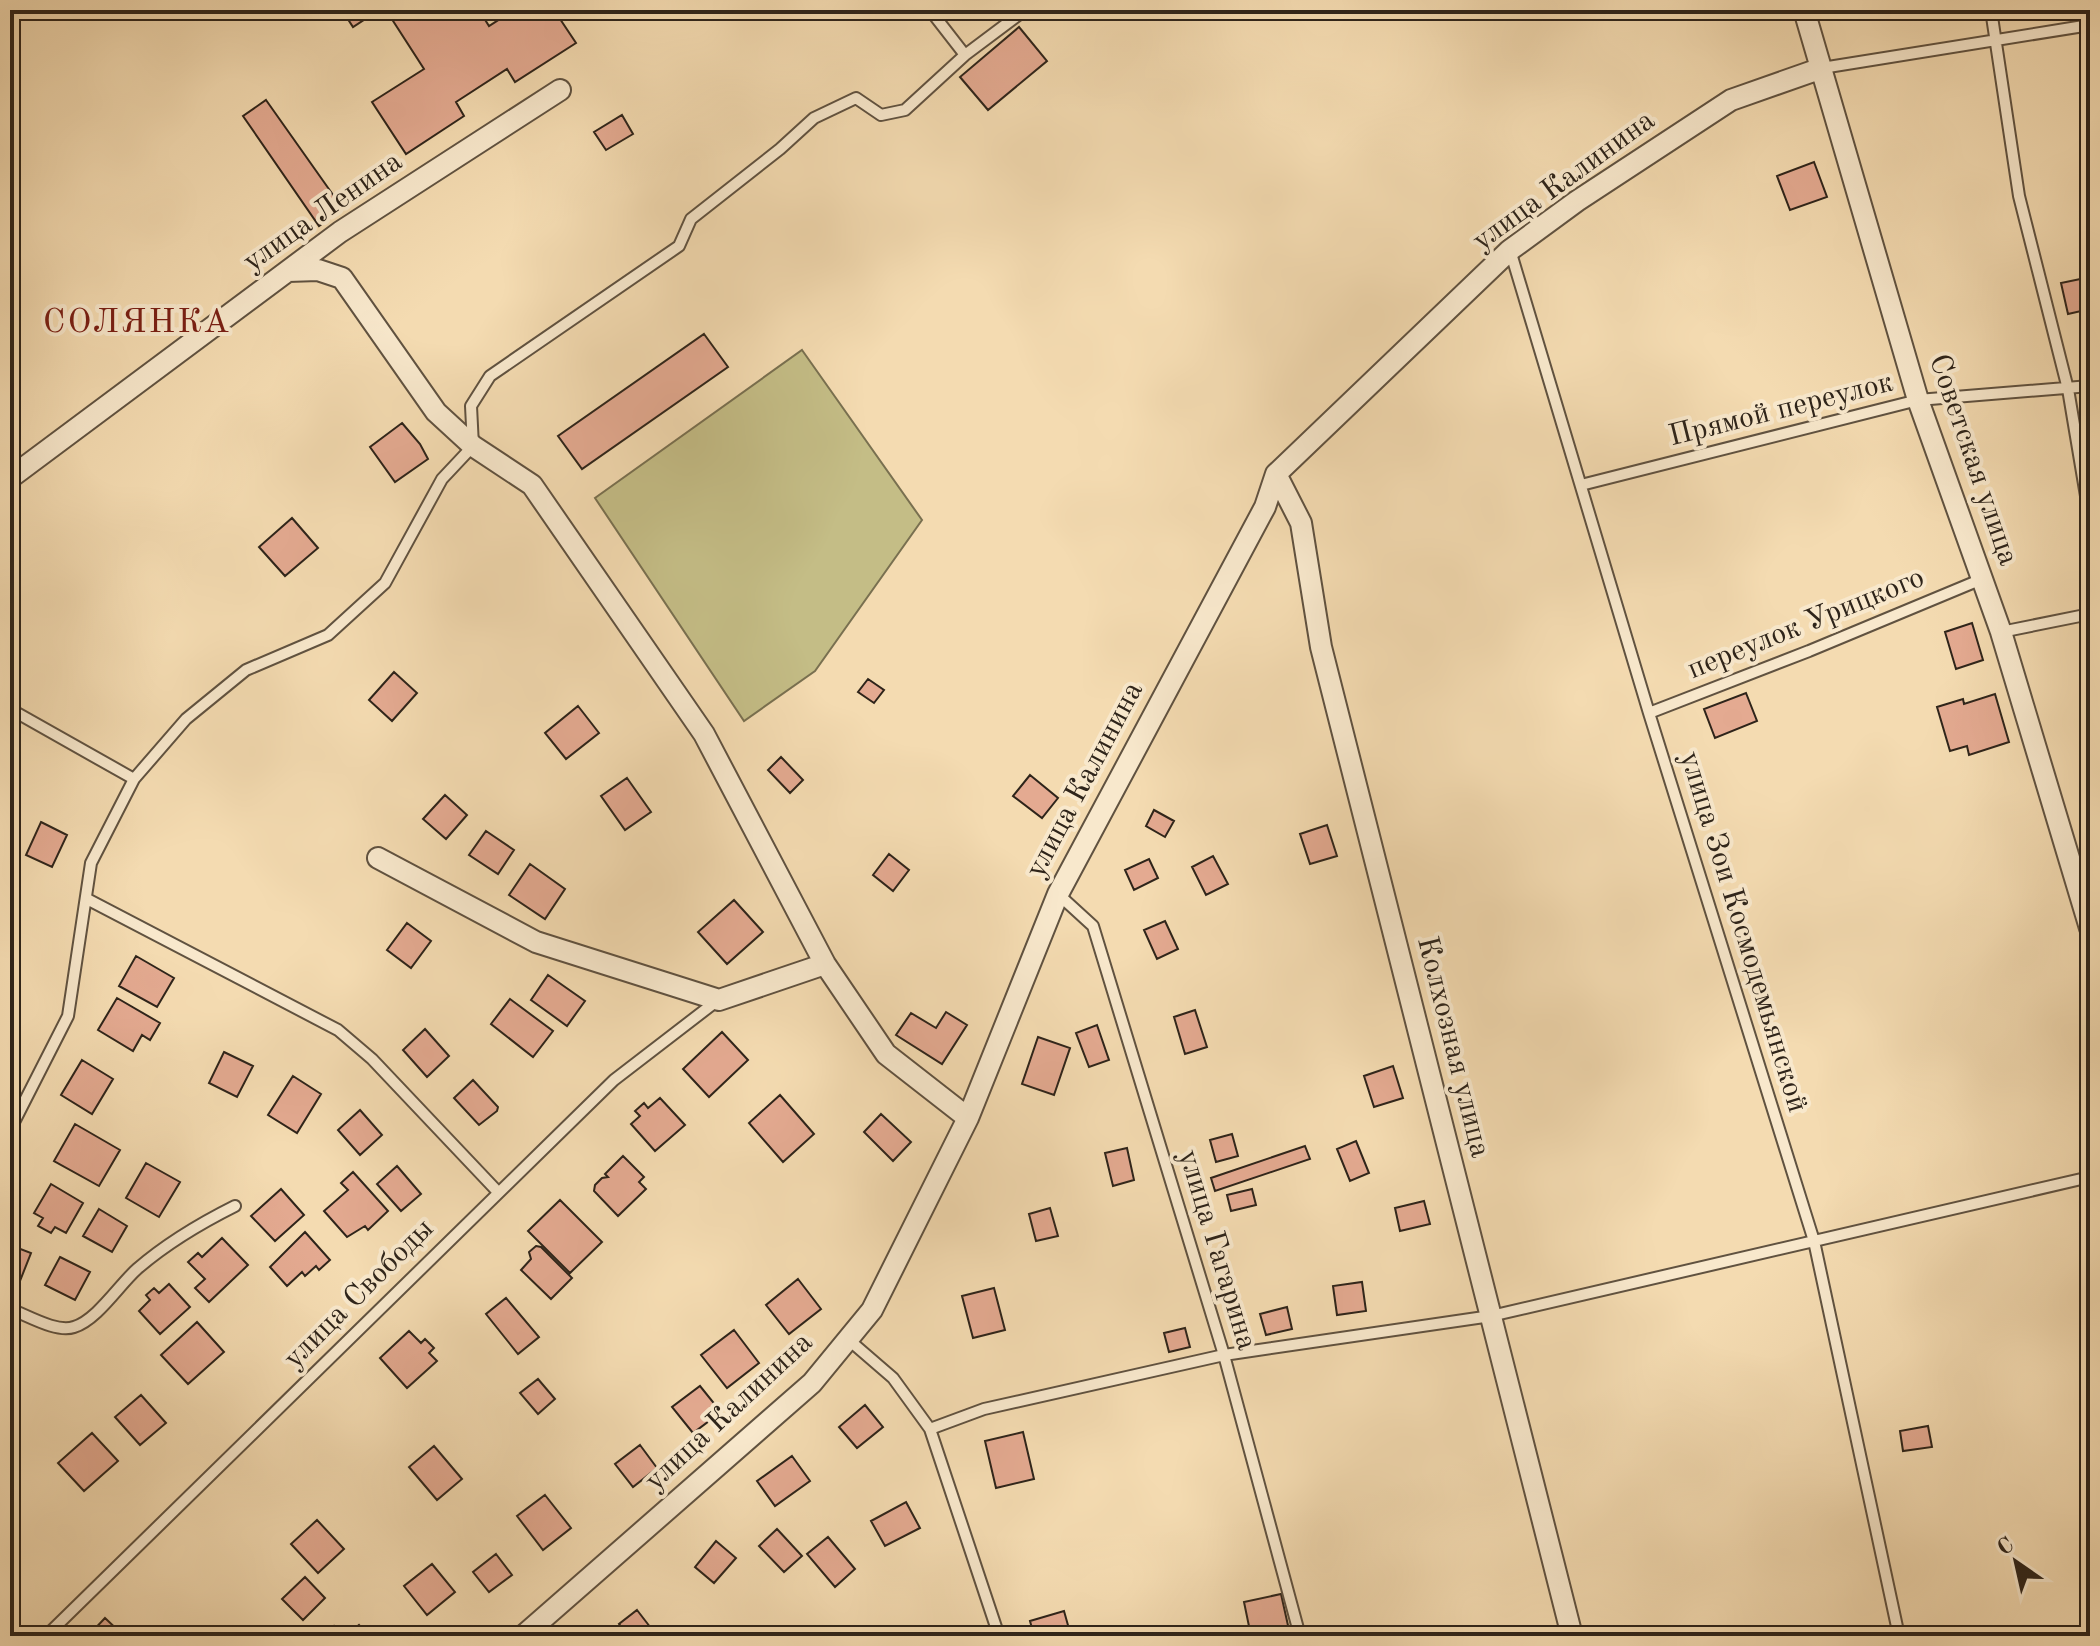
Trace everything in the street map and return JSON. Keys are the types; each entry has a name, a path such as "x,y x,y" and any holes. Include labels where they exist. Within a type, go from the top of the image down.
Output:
{"street":[{"name":"Советская улица","path":"1804,10 1918,400 2001,632 2090,928"},
{"name":"улица Калинина","path":"523,1636 812,1383 872,1310 968,1118 1058,894 1265,507 1276,474 1510,250 1577,201 1731,100 1822,68"},
{"name":"улица Ленина","path":"10,478 340,232 560,90"},
{"path":"288,271 318,270 342,278 436,412 473,446 532,485 704,734 825,964 886,1054 968,1118"},
{"name":"Колхозная улица","path":"1276,474 1301,523 1321,647 1572,1636"},
{"path":"378,858 536,942 719,1000 825,964"}],"lane":[{"path":"930,10 965,55"},
{"path":"10,1130 68,1016 91,863 134,779 186,719 246,670 328,635 385,583 442,479 473,446 471,406 490,376 679,246 691,219 814,118 856,98 881,115 905,110 965,55 1025,10"},
{"path":"1991,10 2019,196 2068,389 2086,496"},
{"path":"1822,68 2090,25"},
{"name":"улица Зои Космодемьянской","path":"1510,250 1649,713 1814,1241 1899,1636"},
{"name":"Прямой переулок","path":"1581,485 1918,400 2090,386"},
{"name":"переулок Урицкого","path":"1649,713 1982,579"},
{"path":"2001,632 2090,614"},
{"path":"10,709 134,779"},
{"name":"улица Гагарина","path":"1058,894 1093,926 1224,1355 1300,1636"},
{"path":"87,899 338,1030 372,1059 497,1191"},
{"name":"улица Свободы","path":"46,1636 497,1191 614,1080 719,1000"},
{"path":"930,1429 984,1409 1224,1355 1491,1316 2090,1177"},
{"path":"10,1309 60,1328 73,1328 87,1321 136,1270 188,1230 235,1206"},
{"path":"849,1340 893,1378 930,1429 999,1636"}],"shaded area":[{"path":"802,350 922,520 815,671 744,721 595,498"}],"building":[{"path":"342,10 379,10 353,27"},
{"path":"386,10 479,10 489,26 514,10 554,10 576,43 515,82 507,69 456,102 464,116 406,154 372,102 424,69"},
{"path":"1019,27 1047,61 988,110 960,77"},
{"path":"266,100 343,209 319,226 243,116"},
{"path":"622,115 633,134 606,150 594,132"},
{"path":"1814,162 1827,197 1790,210 1777,176"},
{"path":"2090,277 2090,309 2068,314 2061,283"},
{"path":"704,334 728,367 582,469 558,436"},
{"path":"402,423 428,459 395,482 370,447"},
{"path":"292,518 318,548 285,576 259,547"},
{"path":"1972,623 1983,660 1956,669 1945,632"},
{"path":"394,672 417,693 392,721 369,700"},
{"path":"868,679 884,690 874,703 858,692"},
{"path":"1746,693 1757,721 1715,738 1704,709"},
{"path":"1995,694 2009,742 1969,755 1967,746 1950,751 1937,707 1963,699 1964,704"},
{"path":"578,706 599,733 566,759 545,733"},
{"path":"781,757 803,780 790,793 768,770"},
{"path":"1030,775 1058,798 1042,818 1013,796"},
{"path":"627,778 651,812 625,830 601,796"},
{"path":"445,795 467,815 446,839 423,819"},
{"path":"1154,810 1174,821 1165,837 1146,826"},
{"path":"41,822 67,835 52,867 26,855"},
{"path":"1327,825 1337,856 1310,864 1300,834"},
{"path":"486,831 514,850 498,874 469,855"},
{"path":"889,854 909,870 893,891 873,875"},
{"path":"1213,856 1228,884 1206,895 1192,867"},
{"path":"1149,859 1158,878 1134,890 1125,870"},
{"path":"530,864 565,889 545,919 509,895"},
{"path":"734,900 763,932 727,964 698,932"},
{"path":"1165,921 1178,949 1157,959 1144,930"},
{"path":"407,923 431,941 411,968 387,950"},
{"path":"136,956 174,978 157,1007 119,986"},
{"path":"548,975 585,1001 567,1026 531,1000"},
{"path":"117,998 160,1023 150,1040 142,1035 133,1051 98,1030"},
{"path":"510,999 553,1031 533,1057 491,1024"},
{"path":"1195,1010 1207,1047 1185,1054 1174,1017"},
{"path":"946,1012 967,1025 942,1064 896,1035 911,1013 936,1028"},
{"path":"1097,1025 1109,1060 1089,1067 1076,1033"},
{"path":"425,1029 449,1056 427,1077 403,1050"},
{"path":"722,1032 748,1060 709,1097 683,1069"},
{"path":"1038,1037 1070,1048 1054,1095 1022,1084"},
{"path":"224,1052 253,1066 237,1097 209,1083"},
{"path":"82,1060 113,1079 92,1114 61,1095"},
{"path":"1393,1066 1403,1098 1374,1107 1364,1076"},
{"path":"293,1076 321,1094 297,1133 268,1115"},
{"path":"473,1080 498,1107 479,1125 454,1098"},
{"path":"780,1095 814,1134 783,1162 749,1123"},
{"path":"660,1098 685,1125 655,1151 631,1124 640,1116 635,1111 644,1103 648,1108"},
{"path":"360,1110 382,1135 360,1155 338,1130"},
{"path":"881,1114 911,1142 893,1161 864,1132"},
{"path":"75,1124 120,1150 99,1186 54,1161"},
{"path":"1232,1134 1238,1156 1216,1162 1210,1140"},
{"path":"1356,1141 1369,1173 1350,1181 1337,1149"},
{"path":"1305,1146 1310,1159 1215,1191 1211,1178"},
{"path":"1127,1148 1134,1180 1113,1186 1105,1153"},
{"path":"623,1156 644,1177 639,1182 646,1189 618,1216 594,1191 595,1185 608,1177 605,1174"},
{"path":"146,1163 180,1182 159,1217 126,1198"},
{"path":"397,1166 421,1194 401,1211 377,1184"},
{"path":"353,1172 388,1211 368,1230 365,1226 347,1237 324,1211 348,1190 341,1183"},
{"path":"51,1184 83,1203 66,1233 55,1227 51,1233 38,1226 43,1218 34,1213"},
{"path":"281,1189 304,1215 275,1241 251,1216"},
{"path":"1252,1189 1256,1205 1231,1211 1227,1195"},
{"path":"560,1200 602,1242 570,1273 528,1231"},
{"path":"1424,1201 1430,1224 1400,1231 1395,1208"},
{"path":"1050,1208 1058,1236 1036,1241 1029,1214"},
{"path":"99,1209 127,1226 112,1252 83,1236"},
{"path":"305,1232 330,1260 319,1270 316,1266 305,1276 302,1272 287,1286 270,1267"},
{"path":"222,1238 248,1265 209,1302 195,1288 205,1279 188,1262 198,1253 202,1257"},
{"path":"10,1245 31,1253 18,1286 10,1283"},
{"path":"536,1246 541,1247 572,1278 551,1299 521,1270 531,1259 529,1252"},
{"path":"60,1257 90,1272 75,1300 45,1285"},
{"path":"798,1279 821,1309 789,1334 766,1305"},
{"path":"1362,1282 1366,1311 1337,1315 1333,1286"},
{"path":"169,1284 190,1307 160,1334 139,1311 150,1300 146,1295 154,1288 159,1293"},
{"path":"994,1288 1005,1330 973,1338 962,1296"},
{"path":"506,1298 539,1337 518,1354 486,1314"},
{"path":"1287,1307 1292,1329 1266,1335 1260,1314"},
{"path":"197,1322 224,1352 188,1384 161,1355"},
{"path":"1185,1328 1190,1347 1169,1352 1164,1333"},
{"path":"734,1330 759,1363 727,1388 701,1355"},
{"path":"409,1331 421,1343 425,1339 434,1348 429,1353 437,1361 407,1388 380,1358"},
{"path":"538,1379 555,1399 538,1414 520,1393"},
{"path":"700,1386 721,1412 693,1433 672,1407"},
{"path":"141,1395 166,1423 140,1445 115,1417"},
{"path":"865,1405 883,1427 857,1448 839,1427"},
{"path":"1928,1426 1932,1447 1903,1451 1900,1431"},
{"path":"1023,1432 1034,1479 996,1488 985,1441"},
{"path":"92,1433 118,1461 84,1491 58,1463"},
{"path":"640,1445 657,1468 633,1487 615,1464"},
{"path":"434,1446 462,1479 437,1500 409,1467"},
{"path":"792,1456 810,1481 775,1506 757,1481"},
{"path":"545,1495 571,1528 543,1550 517,1516"},
{"path":"906,1502 920,1528 885,1546 871,1521"},
{"path":"317,1520 344,1549 318,1573 291,1544"},
{"path":"777,1529 802,1556 784,1572 759,1546"},
{"path":"828,1537 855,1569 835,1587 807,1554"},
{"path":"716,1541 736,1558 714,1583 695,1567"},
{"path":"496,1554 512,1575 489,1592 473,1572"},
{"path":"432,1564 455,1592 427,1615 404,1586"},
{"path":"305,1577 325,1598 303,1620 282,1599"},
{"path":"1281,1594 1289,1630 1251,1636 1244,1602"},
{"path":"637,1610 657,1636 629,1636 619,1624"},
{"path":"1064,1611 1071,1636 1034,1636 1030,1621"},
{"path":"105,1618 124,1636 88,1636"},
{"path":"359,1625 369,1636 346,1636"},
{"path":"334,1626 343,1636 322,1636"}],"district":[{"name":"СОЛЯНКА","path":"137,323"}]}
